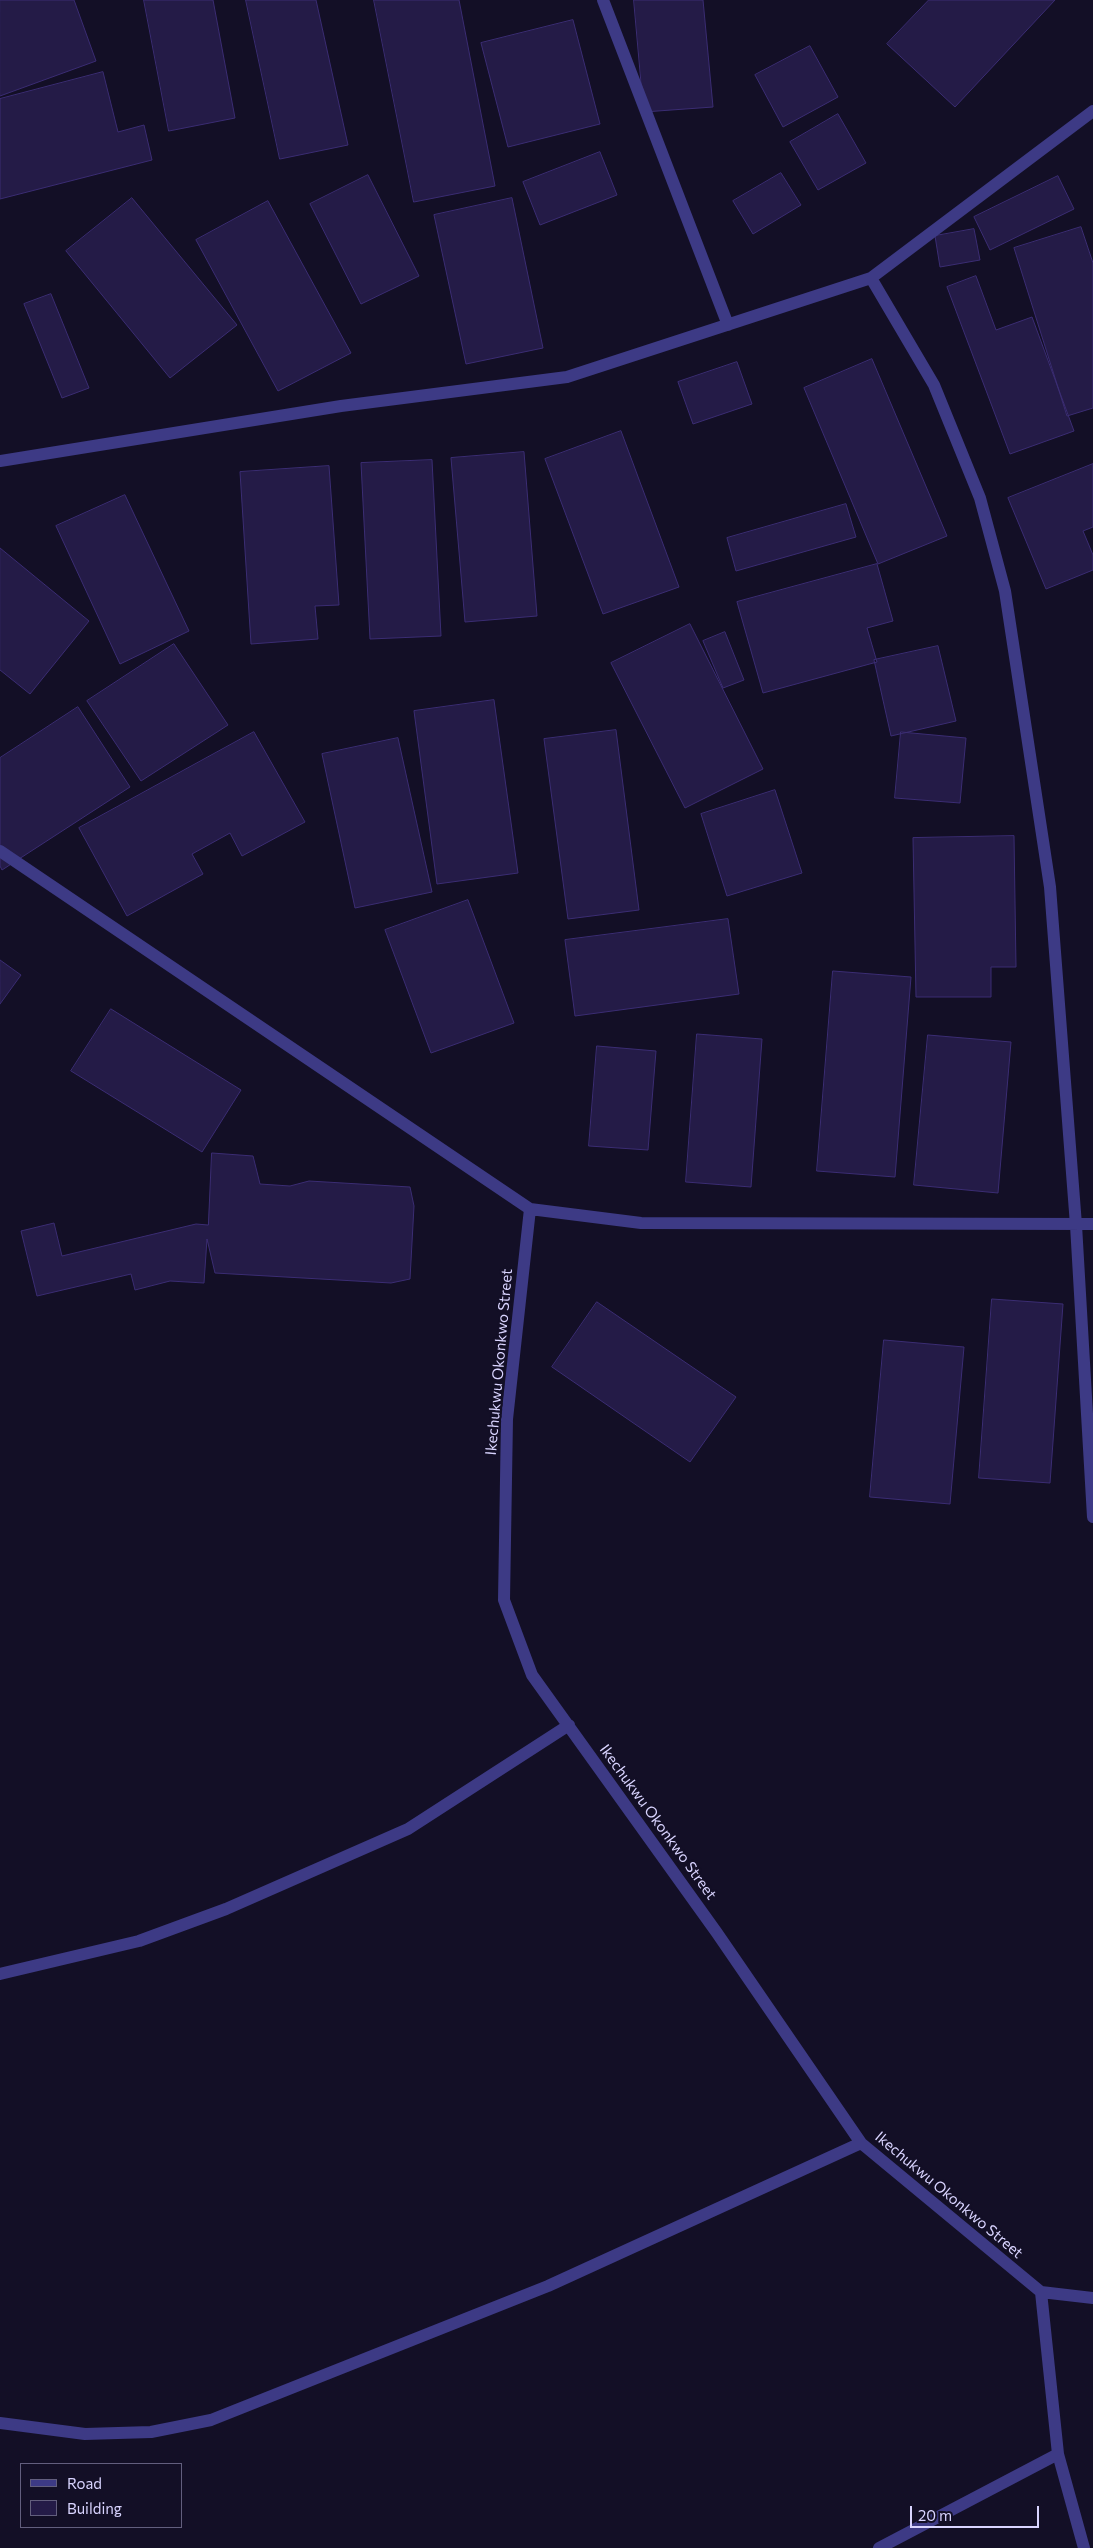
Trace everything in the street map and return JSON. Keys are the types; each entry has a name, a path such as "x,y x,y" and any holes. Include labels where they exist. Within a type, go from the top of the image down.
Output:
{"street":[{"path":"603,0 728,325"},
{"path":"0,461 341,406 567,377 871,278 1093,111"},
{"path":"871,278 934,385 980,498 1004,591 1050,887 1076,1224 1093,1518"},
{"path":"0,851 530,1209 641,1223 1093,1224"},
{"name":"Ikechukwu Okonkwo Street","path":"530,1209 507,1419 504,1600 532,1675 717,1933 860,2143 1041,2292"},
{"path":"0,1974 139,1941 226,1909 408,1829 569,1725"},
{"path":"0,2423 84,2434 151,2432 211,2420 548,2286 860,2143"},
{"path":"1084,2548 1058,2454 1041,2292 1093,2298"},
{"path":"879,2548 1058,2454"}],"building":[{"path":"0,0 74,0 96,61 0,96"},
{"path":"144,0 213,0 235,118 169,131"},
{"path":"246,0 316,0 348,145 280,159"},
{"path":"374,0 459,0 495,186 414,202"},
{"path":"634,0 703,0 713,107 644,112"},
{"path":"929,0 1055,0 955,107 887,44"},
{"path":"573,20 600,124 508,147 481,43"},
{"path":"810,46 838,97 783,127 755,75"},
{"path":"103,72 118,132 144,125 152,160 0,199 0,99"},
{"path":"838,114 866,163 818,190 790,142"},
{"path":"600,152 617,195 540,225 523,182"},
{"path":"781,173 801,205 753,234 733,201"},
{"path":"368,175 419,276 361,304 310,204"},
{"path":"1058,176 1074,209 990,250 974,217"},
{"path":"132,198 237,325 170,378 66,251"},
{"path":"512,198 543,348 466,364 434,215"},
{"path":"268,201 351,353 278,391 196,240"},
{"path":"1081,227 1093,263 1093,408 1067,416 1014,248"},
{"path":"974,229 980,260 940,267 935,236"},
{"path":"976,276 996,330 1032,317 1074,431 1010,454 947,287"},
{"path":"51,294 89,388 62,398 24,304"},
{"path":"872,359 947,536 878,564 804,388"},
{"path":"737,362 752,404 693,424 678,382"},
{"path":"621,431 679,587 603,614 545,459"},
{"path":"524,452 537,616 465,622 451,458"},
{"path":"432,460 441,636 370,639 361,463"},
{"path":"1093,464 1093,527 1083,531 1093,555 1093,570 1046,589 1008,498"},
{"path":"329,466 339,605 315,606 318,639 251,644 240,472"},
{"path":"125,495 189,631 120,664 56,526"},
{"path":"846,504 856,537 736,571 727,538"},
{"path":"0,548 89,621 30,694 0,670"},
{"path":"877,564 893,621 867,628 877,662 763,693 737,602"},
{"path":"690,624 763,769 685,808 611,663"},
{"path":"725,632 744,680 723,688 703,641"},
{"path":"174,644 228,725 141,781 87,701"},
{"path":"938,646 956,721 891,736 874,660"},
{"path":"494,700 518,873 437,884 414,711"},
{"path":"78,707 130,787 2,870 0,866 0,758"},
{"path":"616,730 639,910 568,919 544,739"},
{"path":"254,732 305,822 242,856 230,833 192,854 203,874 127,916 79,828"},
{"path":"901,732 966,738 960,803 895,798"},
{"path":"398,738 432,892 355,908 322,754"},
{"path":"775,790 802,873 727,896 701,814"},
{"path":"1014,836 1016,967 991,967 991,997 916,997 913,838"},
{"path":"468,900 514,1023 431,1053 385,930"},
{"path":"728,919 739,994 575,1016 565,940"},
{"path":"0,960 21,975 0,1004"},
{"path":"833,971 911,977 895,1177 817,1171"},
{"path":"111,1009 241,1090 202,1152 71,1071"},
{"path":"697,1034 762,1039 751,1187 686,1182"},
{"path":"928,1035 1011,1042 998,1193 914,1185"},
{"path":"597,1046 656,1051 648,1150 589,1146"},
{"path":"212,1153 253,1156 260,1184 290,1186 309,1181 410,1187 414,1206 410,1279 391,1283 215,1273 207,1239 204,1283 170,1281 135,1290 131,1274 37,1296 21,1231 54,1223 62,1256 196,1224 208,1225"},
{"path":"992,1299 1063,1304 1050,1483 979,1478"},
{"path":"597,1302 736,1397 690,1462 552,1367"},
{"path":"884,1340 964,1347 950,1504 870,1497"}]}
